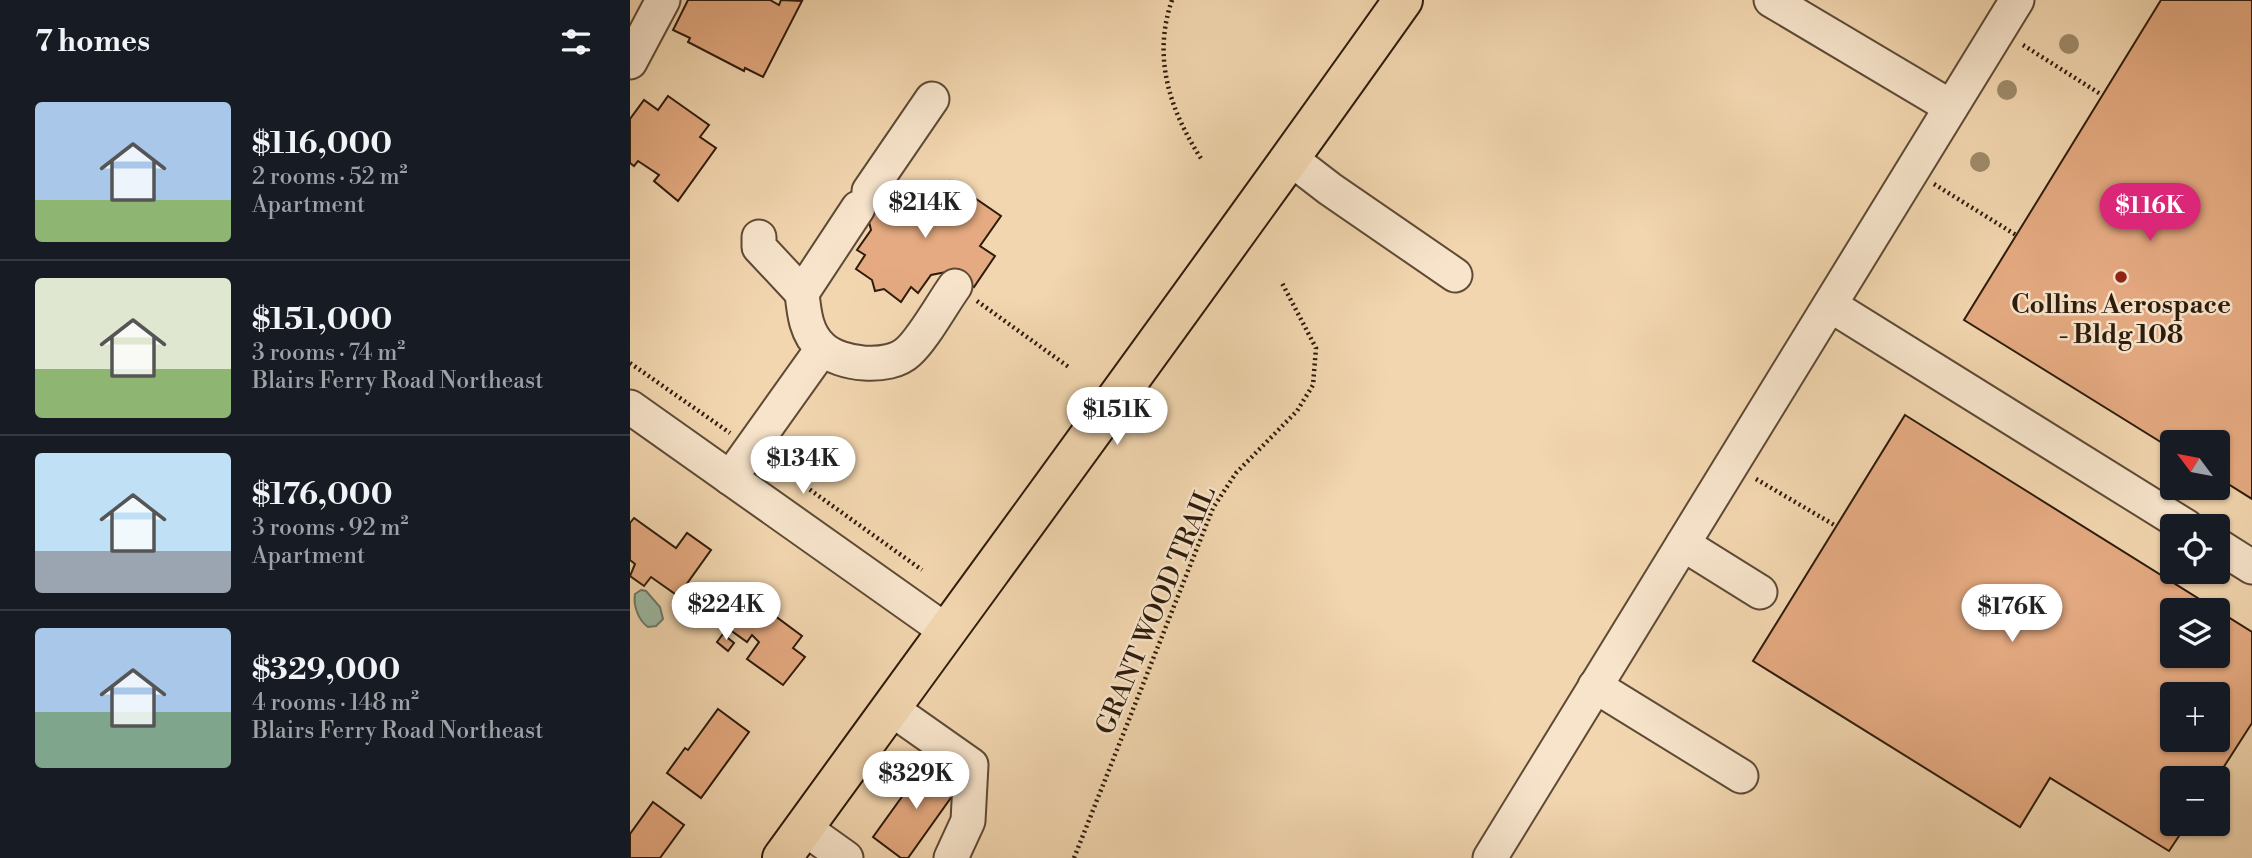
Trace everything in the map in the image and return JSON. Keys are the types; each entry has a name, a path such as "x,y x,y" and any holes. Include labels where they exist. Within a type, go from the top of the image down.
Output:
{"main road":[{"path":"793,843 1291,159 1403,0"}],"street":[{"path":"630,62 663,0"},
{"path":"1772,0 1951,107"},
{"path":"1490,858 2017,0"},
{"path":"802,293 932,99"},
{"path":"1291,159 1455,275"},
{"path":"759,236 759,247 802,293 808,328 822,349 861,363 886,363 908,353 961,290"},
{"path":"1830,305 2167,514"},
{"path":"730,478 822,349"},
{"path":"630,407 946,630"},
{"path":"1683,544 1760,592"},
{"path":"2230,553 2252,567"},
{"path":"1595,686 1741,776"},
{"path":"890,708 971,765 968,821 951,858"},
{"path":"793,843 846,858"}],"path":[{"path":"1172,0 1166,32 1164,68 1171,103 1186,135 1202,160"},
{"path":"1999,30 2102,96"},
{"path":"1913,170 2016,235"},
{"name":"GRANT WOOD TRAIL","path":"1074,858 1160,635 1213,508 1236,473 1297,411 1313,385 1316,348 1282,283"},
{"path":"961,290 1070,368"},
{"path":"1731,464 1836,526"}],"shaded area":[{"path":"641,590 646,591 660,607 663,619 656,626 648,627 637,612 635,594"}],"building":[{"path":"688,0 770,0 779,5 781,0 802,1 763,77 745,68 744,71 688,42 690,38 673,30"},
{"name":"Collins Aerospace - Bldg 108","path":"2161,0 2252,0 2252,499 2230,485 2230,430 2160,430 2160,442 1964,320"},
{"path":"668,96 709,125 700,137 716,148 678,201 654,181 659,175 638,161 634,166 630,163 630,119 644,100 658,110"},
{"path":"950,181 1001,216 980,246 995,256 974,287 951,271 931,275 918,293 911,287 901,302 884,289 875,291 872,280 856,269 865,255 857,250 871,230 860,185 889,206 900,189 917,201 938,198"},
{"path":"1905,415 2160,574 2160,584 2175,584 2198,598 2160,598 2160,668 2230,668 2230,618 2252,632 2252,723 2224,766 2160,766 2160,836 2179,836 2169,851 2050,778 2020,827 1753,661"},
{"path":"634,518 676,548 687,533 711,550 678,596 651,577 644,586 630,576 635,564 630,560 630,523"},
{"path":"744,593 802,636 793,648 805,657 783,685 747,659 759,642 752,635 747,642 722,624"},
{"path":"723,634 734,643 728,651 717,642"},
{"path":"718,709 749,732 701,798 667,773"},
{"path":"927,762 960,785 908,858 901,858 873,837"},
{"path":"653,802 684,825 660,858 630,858 630,834"}],"place":[{"name":"Collins Aerospace - Bldg 108","path":"2121,277"}]}
